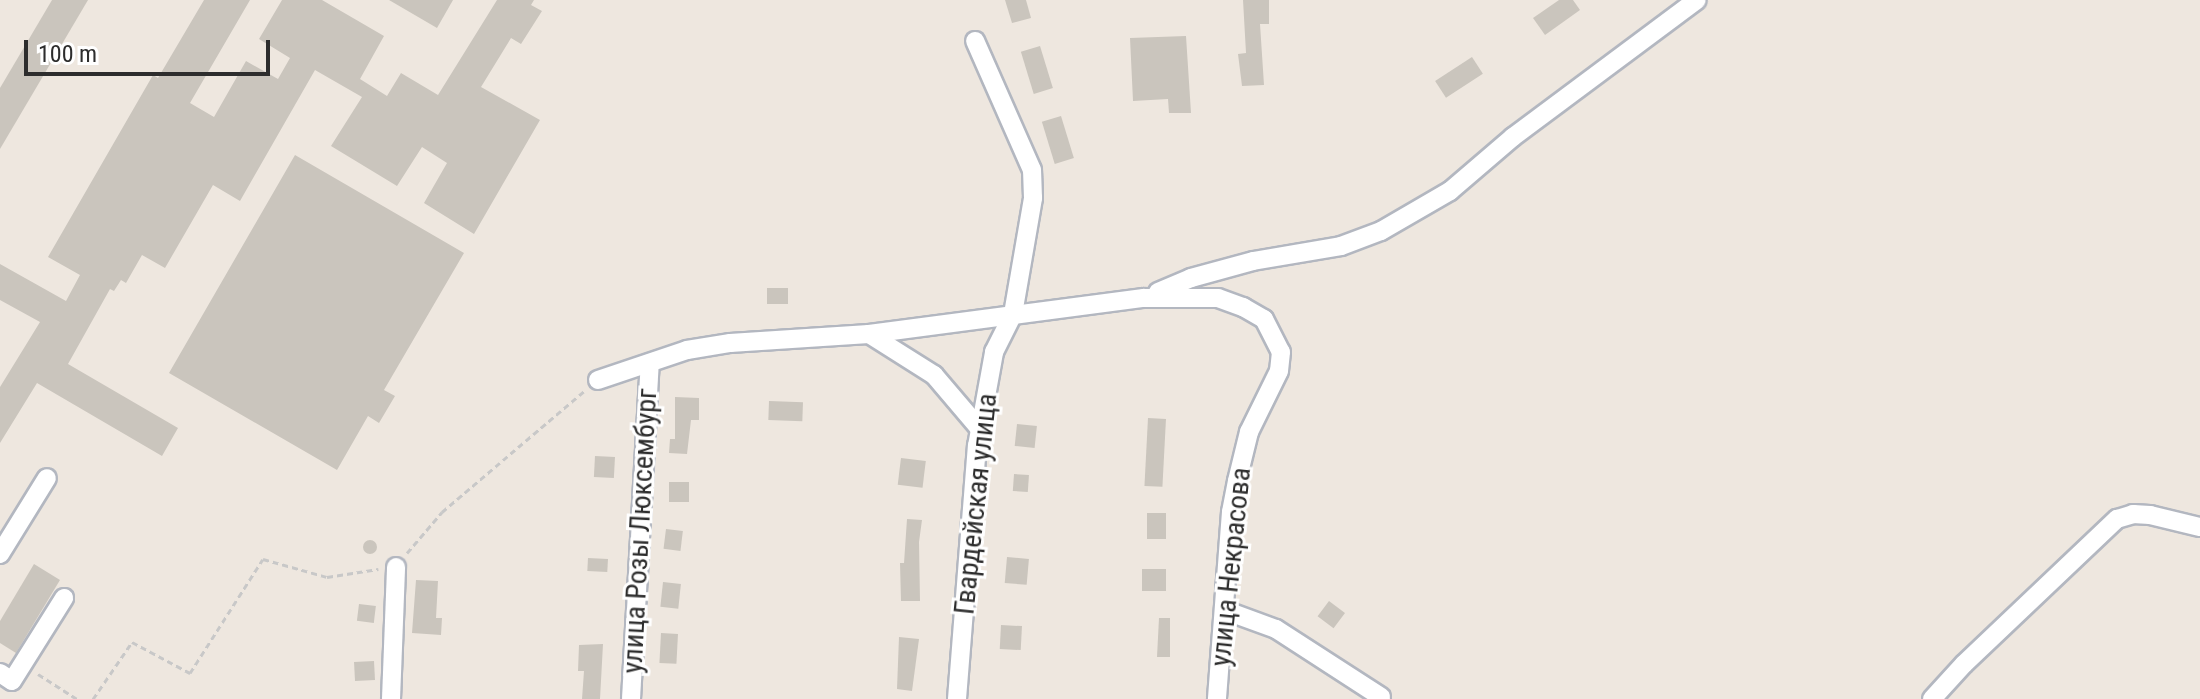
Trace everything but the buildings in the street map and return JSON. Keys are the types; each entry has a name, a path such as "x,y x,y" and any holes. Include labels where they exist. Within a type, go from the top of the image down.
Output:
{"street":[{"path":"598,380 687,350 730,343 869,334 1144,298 1191,278 1253,261 1341,246 1381,231 1450,191 1513,137 1697,0"},
{"name":"Гвардейская улица","path":"957,699 980,429 994,352 1013,314 1033,198 1032,170 975,41"},
{"name":"улица Некрасова","path":"1144,298 1218,298 1264,319 1281,352 1279,371 1249,432 1237,481 1217,699"},
{"path":"869,334 934,375 980,429"},
{"name":"улица Розы Люксембург","path":"631,699 650,364"},
{"path":"0,554 47,478"},
{"path":"1932,699 1964,664 2117,519 2133,514 2150,515 2200,527"},
{"path":"391,699 396,567"},
{"path":"0,673 12,681 64,598"},
{"path":"1224,610 1276,629 1381,697"}],"path":[{"path":"93,699 132,642 190,673 263,559 327,577 396,567 442,512 598,380"},
{"path":"23,664 77,699"}]}
